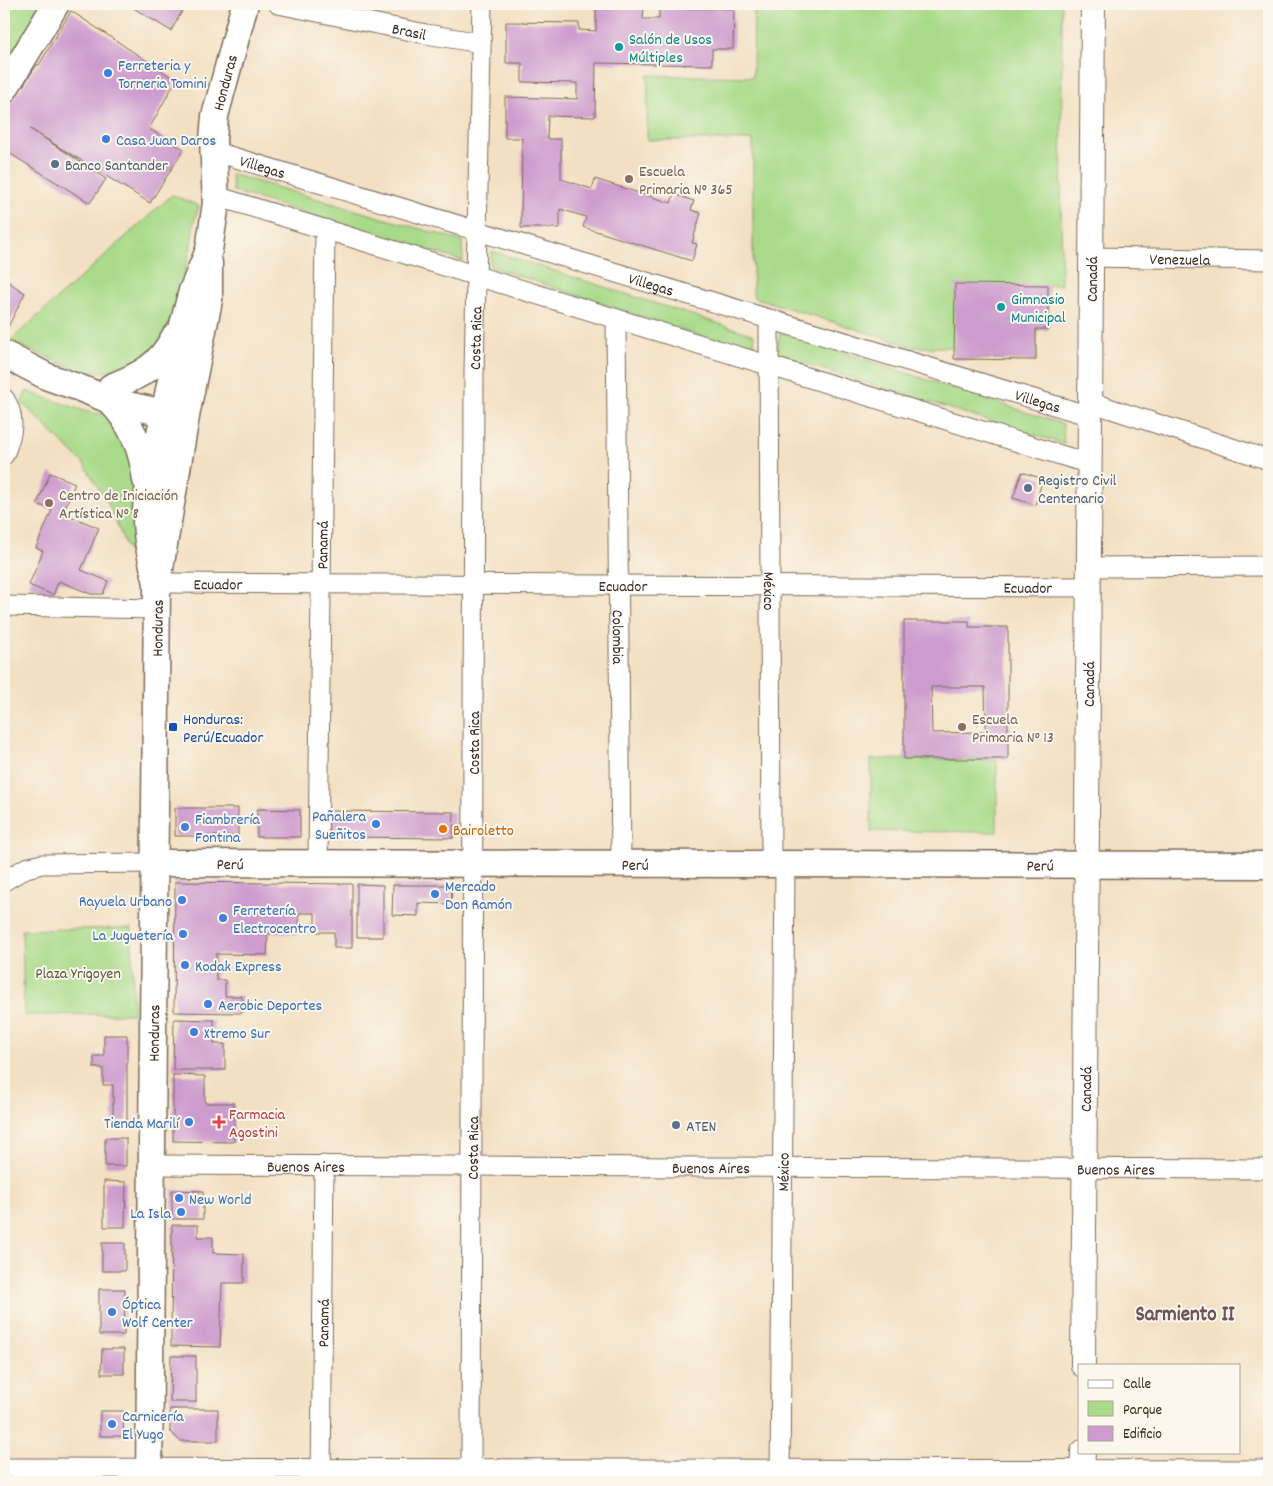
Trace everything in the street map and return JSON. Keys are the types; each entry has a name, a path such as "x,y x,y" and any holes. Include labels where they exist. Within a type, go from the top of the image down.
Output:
{"main road":[{"path":"4,90 56,4"},
{"name":"Honduras","path":"149,1475 157,584 145,527 148,493 173,408 209,300 209,250 216,210 213,129 218,103 245,4"},
{"name":"Honduras","path":"157,584 164,555 173,408 184,320 192,291 209,250"},
{"path":"110,393 154,366 167,350 184,320"},
{"path":"4,354 32,370 80,388 110,393 124,388 173,408"},
{"path":"110,393 136,438 144,466 148,493"},
{"name":"Perú","path":"154,862 1269,865"}],"street":[{"name":"Brasil","path":"278,4 481,44"},
{"name":"Costa Rica","path":"471,1476 473,584 476,276 482,4"},
{"name":"Canadá","path":"1083,1364 1093,4"},
{"name":"Villegas","path":"213,150 769,318 1269,460"},
{"path":"216,196 1090,464"},
{"name":"Panamá","path":"318,863 325,229"},
{"name":"Venezuela","path":"1091,257 1269,260"},
{"name":"México","path":"769,318 770,586 778,864 783,1167 780,1476"},
{"name":"Colombia","path":"616,319 621,864"},
{"path":"4,398 13,420 12,431 4,455"},
{"name":"Ecuador","path":"157,584 770,586 1089,577 1269,566"},
{"path":"4,606 157,609"},
{"name":"Perú","path":"4,881 26,868 42,864 154,862"},
{"name":"Buenos Aires","path":"152,1164 1269,1169"},
{"name":"Panamá","path":"321,1475 324,1165"},
{"path":"4,1468 149,1475 471,1476 780,1476 1082,1468 1269,1470"}],"green space":[{"path":"7,4 44,4 4,72 4,10"},
{"path":"754,4 1062,4 1061,285 1048,285 1048,329 1036,330 1036,360 954,359 954,347 913,347 753,297 753,140 647,140 648,75 753,77"},
{"path":"231,174 462,241 463,261 233,191"},
{"path":"172,195 199,206 174,313 157,346 139,364 115,371 83,373 10,341"},
{"path":"492,251 754,335 755,355 490,266"},
{"path":"780,332 1063,424 1064,444 777,355"},
{"path":"26,391 85,411 105,415 124,436 135,474 137,508 133,549 134,566 110,507 84,464 22,403"},
{"path":"871,759 997,760 997,832 871,831"},
{"name":"Plaza Yrigoyen","path":"132,928 133,1014 24,1015 22,930"}],"building":[{"path":"127,4 186,4 171,31"},
{"path":"596,4 644,4 643,19 659,19 659,8 734,9 733,49 712,49 712,65 596,63 595,117 548,116 547,139 561,139 561,179 592,189 595,179 671,203 674,194 694,201 691,210 701,213 692,243 697,244 692,261 583,227 586,217 560,209 560,228 521,228 522,138 505,138 505,97 577,99 577,83 522,82 522,63 506,63 506,22 579,23 579,30 596,31"},
{"path":"71,11 176,80 149,129 184,149 150,203 30,129 106,179 90,203 4,150 4,113 37,65 39,65"},
{"path":"4,279 25,293 7,329 4,328"},
{"name":"Gimnasio Municipal","path":"955,284 1048,285 1048,329 1036,329 1036,360 954,359"},
{"name":"Registro Civil Centenario","path":"1022,472 1043,479 1035,505 1013,498"},
{"path":"50,473 75,483 63,513 99,528 81,570 108,581 103,594 91,594 59,581 53,595 29,585 43,551 36,548 52,510 37,504"},
{"path":"904,621 969,621 969,627 1008,627 1008,759 904,759","holes":["931,687 985,687 986,732 932,733"]},
{"path":"175,808 238,808 238,836 175,836"},
{"path":"257,809 300,810 300,837 257,837"},
{"path":"328,811 454,812 453,838 337,837 328,829"},
{"path":"175,882 352,884 352,948 334,948 334,932 315,932 315,913 299,913 299,934 268,933 267,955 216,954 216,980 225,980 225,996 242,996 242,1013 174,1012"},
{"path":"357,884 383,885 383,937 357,937"},
{"path":"393,885 452,885 451,904 418,903 418,916 392,915"},
{"path":"174,1019 214,1020 214,1044 225,1044 225,1070 173,1070"},
{"path":"104,1035 127,1035 127,1121 113,1121 113,1085 103,1085 103,1068 94,1068 94,1056 104,1056"},
{"name":"Tienda Marilí","path":"173,1075 205,1076 205,1103 234,1103 234,1142 173,1141"},
{"path":"105,1138 126,1138 126,1166 105,1166"},
{"path":"104,1181 126,1182 125,1227 104,1227"},
{"path":"172,1190 203,1191 203,1219 172,1219"},
{"path":"172,1225 198,1225 198,1237 213,1237 213,1253 244,1254 244,1283 222,1283 220,1347 171,1346"},
{"path":"102,1243 125,1243 125,1271 102,1271"},
{"name":"Óptica Wolf Center","path":"99,1289 125,1289 124,1335 99,1335"},
{"path":"102,1349 124,1349 124,1374 101,1374"},
{"path":"171,1356 196,1356 196,1402 170,1402"},
{"path":"170,1409 218,1409 218,1441 180,1441 170,1431"},
{"name":"Carnicería El Yugo","path":"100,1411 124,1411 123,1436 100,1436"}],"place":[{"name":"Salón de Usos Múltiples","path":"619,47"},
{"name":"Ferreteria y Torneria Tomini","path":"108,73"},
{"name":"Casa Juan Daros","path":"106,139"},
{"name":"Banco Santander","path":"55,164"},
{"name":"Escuela Primaria N° 365","path":"629,179"},
{"name":"Gimnasio Municipal","path":"1001,307"},
{"name":"Registro Civil Centenario","path":"1028,488"},
{"name":"Centro de Iniciación Artística N° 8","path":"49,503"},
{"name":"Honduras: Perú/Ecuador","path":"173,727"},
{"name":"Escuela Primaria N° 13","path":"962,727"},
{"name":"Pañalera Sueñitos","path":"376,824"},
{"name":"Fiambrería Fontina","path":"185,827"},
{"name":"Bairoletto","path":"443,829"},
{"name":"Mercado Don Ramón","path":"435,894"},
{"name":"Rayuela Urbano","path":"182,900"},
{"name":"Ferretería Electrocentro","path":"223,918"},
{"name":"La Juguetería","path":"183,934"},
{"name":"Kodak Express","path":"185,965"},
{"name":"Aerobic Deportes","path":"208,1004"},
{"name":"Xtremo Sur","path":"194,1032"},
{"name":"Tienda Marilí","path":"189,1122"},
{"name":"Farmacia Agostini","path":"219,1122"},
{"name":"ATEN","path":"676,1125"},
{"name":"New World","path":"179,1198"},
{"name":"La Isla","path":"181,1212"},
{"name":"Óptica Wolf Center","path":"112,1312"},
{"name":"Carnicería El Yugo","path":"112,1424"}],"district":[{"name":"Sarmiento II","path":"1185,1313"}]}
